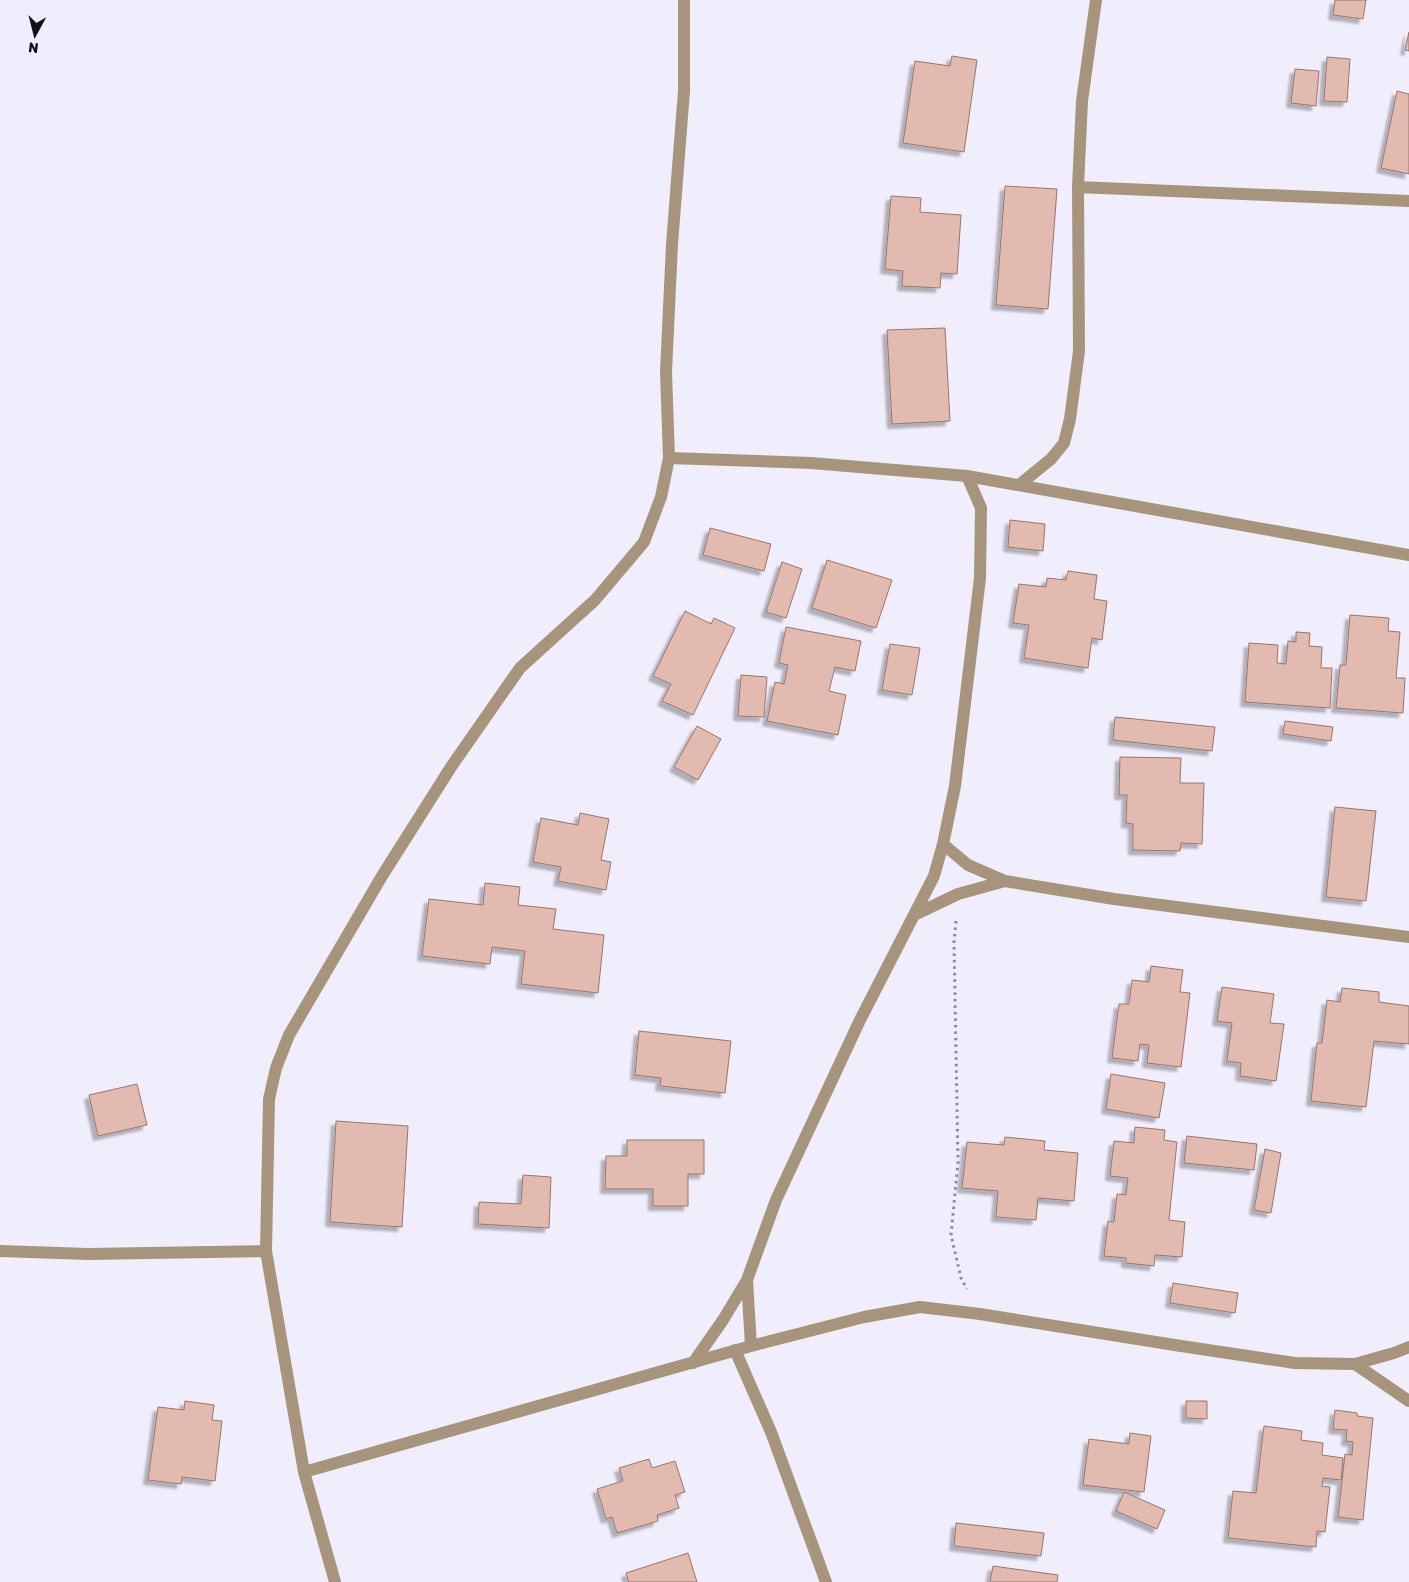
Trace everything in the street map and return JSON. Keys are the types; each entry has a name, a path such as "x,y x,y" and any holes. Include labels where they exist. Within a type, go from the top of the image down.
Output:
{"street":[{"path":"335,1582 304,1472 266,1251 269,1099 276,1068 289,1035 382,876 451,767 520,668 595,600 644,542 661,497 669,458 666,372 672,244 684,90 684,0"},
{"path":"1019,485 1051,459 1064,443 1070,419 1079,351 1078,187 1082,101 1096,0"},
{"path":"1078,187 1409,201"},
{"path":"669,458 811,463 967,476 1409,555"},
{"path":"693,1363 723,1320 747,1280 776,1200 860,1020 934,876 955,786 980,578 981,508 967,476"},
{"path":"943,844 968,866 1005,881 1124,900 1409,937"},
{"path":"914,915 958,894 1005,881"},
{"path":"0,1251 88,1254 266,1251"},
{"path":"747,1280 751,1346"},
{"path":"304,1472 735,1350 864,1317 920,1307 980,1314 1295,1363 1355,1364 1409,1347"},
{"path":"735,1350 771,1432 826,1582"},
{"path":"1355,1364 1409,1401"}],"path":[{"path":"958,894 954,942 958,1162 951,1235 961,1278 980,1314"}],"building":[{"path":"1335,0 1366,0 1363,19 1333,15"},
{"path":"1409,32 1409,51 1405,50"},
{"path":"952,56 977,60 964,152 903,143 915,61 950,66"},
{"path":"1327,57 1350,59 1347,102 1324,101"},
{"path":"1295,69 1319,71 1316,106 1291,103"},
{"path":"1397,91 1409,94 1409,174 1381,168"},
{"path":"1005,186 1057,189 1048,309 996,305"},
{"path":"891,196 921,198 920,212 961,215 957,274 941,273 940,288 902,286 903,271 885,269"},
{"path":"945,328 950,421 892,424 887,330"},
{"path":"1010,520 1045,524 1043,551 1008,547"},
{"path":"710,528 771,544 764,571 703,555"},
{"path":"827,560 892,580 876,628 812,608"},
{"path":"782,562 802,569 786,618 766,612"},
{"path":"1068,571 1097,575 1094,599 1107,601 1102,640 1092,638 1088,668 1024,658 1029,625 1013,623 1019,584 1046,587 1047,578 1066,580"},
{"path":"685,611 711,624 714,618 735,628 693,715 662,701 671,684 653,676"},
{"path":"1350,615 1389,618 1388,631 1400,632 1396,678 1405,678 1403,713 1336,708 1340,665 1346,665"},
{"path":"786,627 861,641 855,671 835,667 829,691 846,695 838,735 767,721 775,682 784,684 788,665 779,663"},
{"path":"1296,632 1310,633 1309,646 1322,647 1321,668 1332,668 1330,708 1245,702 1249,643 1278,645 1277,663 1286,664 1288,641 1296,642"},
{"path":"890,644 920,648 912,695 882,690"},
{"path":"741,675 767,677 764,717 738,716"},
{"path":"1115,717 1215,727 1212,751 1113,740"},
{"path":"1285,721 1333,727 1331,741 1283,734"},
{"path":"697,726 721,739 698,780 674,767"},
{"path":"1120,757 1181,758 1180,783 1204,783 1202,844 1181,843 1180,851 1133,850 1133,824 1126,823 1127,795 1119,795"},
{"path":"1335,807 1376,811 1366,901 1326,897"},
{"path":"580,813 609,819 601,860 611,862 606,890 558,881 561,867 533,862 541,818 578,825"},
{"path":"485,883 520,887 518,905 556,909 553,929 604,935 598,993 521,984 525,951 492,947 490,964 422,956 429,899 483,905"},
{"path":"1151,966 1183,970 1180,992 1190,993 1181,1067 1147,1063 1149,1045 1140,1044 1138,1061 1112,1058 1119,1004 1129,1004 1132,980 1149,982"},
{"path":"1222,987 1274,994 1270,1023 1284,1024 1276,1081 1240,1076 1241,1063 1227,1061 1232,1023 1217,1021"},
{"path":"1342,988 1379,992 1379,1002 1409,1006 1409,1044 1374,1041 1366,1107 1311,1101 1317,1043 1322,1043 1327,1000 1340,1002"},
{"path":"639,1031 731,1041 725,1093 660,1086 661,1078 635,1075"},
{"path":"1111,1074 1165,1083 1159,1118 1106,1109"},
{"path":"137,1084 147,1125 98,1136 89,1095"},
{"path":"336,1121 408,1126 402,1227 330,1222"},
{"path":"1135,1127 1165,1130 1164,1140 1177,1142 1169,1220 1185,1222 1182,1257 1155,1255 1154,1266 1126,1263 1126,1258 1104,1256 1108,1221 1114,1222 1117,1194 1126,1195 1128,1178 1110,1176 1114,1141 1134,1143"},
{"path":"1187,1136 1257,1144 1254,1170 1184,1163"},
{"path":"1005,1137 1045,1141 1044,1150 1078,1153 1074,1201 1038,1198 1036,1220 996,1217 998,1191 962,1188 967,1142 1004,1145"},
{"path":"627,1140 704,1140 704,1174 688,1174 688,1206 653,1206 653,1189 605,1189 606,1156 627,1156"},
{"path":"1265,1149 1281,1153 1271,1213 1254,1210"},
{"path":"523,1175 551,1177 549,1228 478,1224 479,1202 521,1204"},
{"path":"1173,1283 1238,1293 1235,1313 1170,1303"},
{"path":"185,1401 214,1405 212,1420 222,1421 215,1481 182,1477 181,1484 148,1480 158,1407 184,1410"},
{"path":"1186,1401 1207,1401 1207,1419 1186,1418"},
{"path":"1335,1410 1357,1413 1357,1416 1373,1418 1363,1520 1338,1517 1345,1454 1352,1455 1353,1442 1346,1441 1347,1430 1333,1429"},
{"path":"1264,1426 1302,1431 1301,1440 1323,1443 1322,1455 1343,1458 1341,1480 1323,1478 1322,1486 1330,1487 1325,1532 1317,1531 1316,1547 1228,1538 1233,1491 1256,1493"},
{"path":"1130,1433 1151,1436 1144,1492 1083,1485 1089,1439 1129,1444"},
{"path":"649,1459 652,1468 675,1461 685,1492 675,1495 679,1508 657,1515 658,1521 617,1533 612,1517 606,1519 597,1489 623,1481 619,1468"},
{"path":"1124,1492 1165,1510 1157,1529 1116,1511"},
{"path":"956,1523 1044,1533 1041,1556 954,1546"},
{"path":"688,1553 697,1582 629,1582 626,1573"},
{"path":"993,1566 1058,1575 1057,1582 990,1582"}]}
